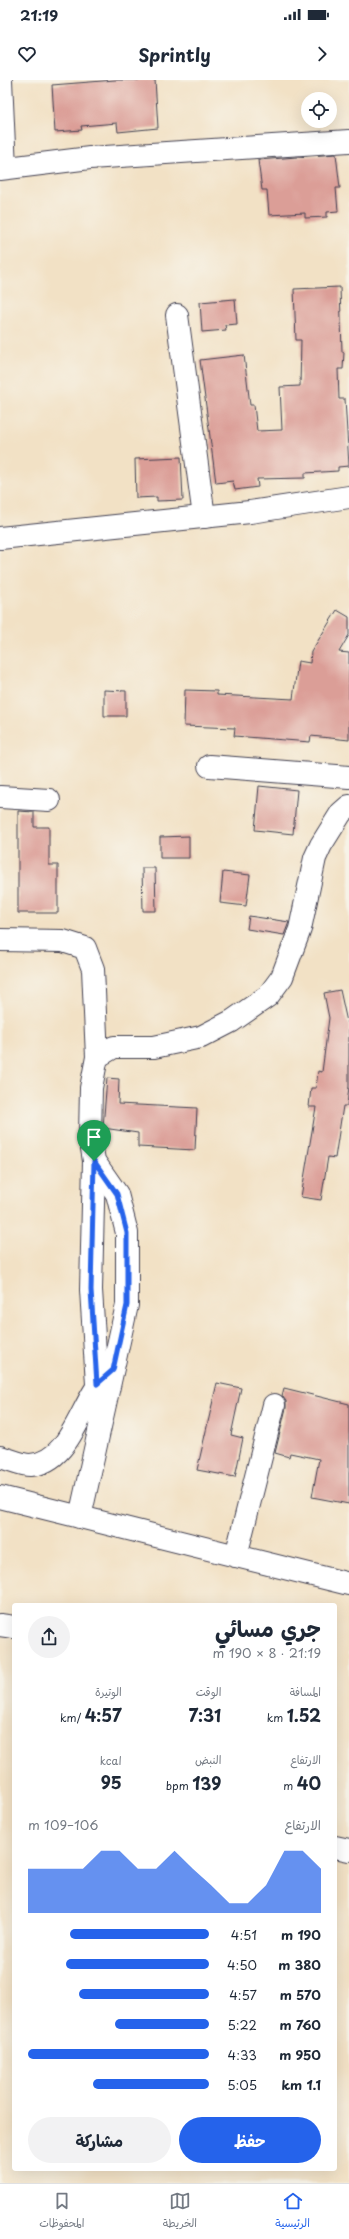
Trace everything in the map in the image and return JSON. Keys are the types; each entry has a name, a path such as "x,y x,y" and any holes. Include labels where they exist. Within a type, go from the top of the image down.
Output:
{"street":[{"path":"2,80 2,168 90,158 349,141"},
{"path":"177,315 204,517"},
{"path":"0,538 204,517 349,497"},
{"path":"209,766 349,777"},
{"path":"0,797 49,800"},
{"path":"97,1057 114,1047 154,1047 201,1036 232,1021 268,996 282,977 300,929 315,858 321,845 341,814 349,806"},
{"path":"0,940 63,941 85,948 94,969 97,1057 91,1088 90,1136 94,1161 91,1290 105,1377 67,1443 44,1462 29,1465 0,1457"},
{"path":"80,1517 105,1377 127,1305 127,1233 117,1194 94,1161"},
{"path":"236,1556 274,1405"},
{"path":"0,1497 349,1584"},
{"path":"0,1625 12,1627"},
{"path":"337,1847 349,1850"}],"building":[{"path":"115,80 155,80 158,128 118,132 117,123 81,126 82,130 55,132 52,85"},
{"path":"336,154 340,188 336,188 338,211 327,212 327,217 305,218 305,213 269,215 267,190 262,190 258,160"},
{"path":"340,287 342,352 344,352 343,369 338,369 339,399 345,399 349,466 338,467 338,471 305,473 305,478 257,479 258,487 235,490 233,481 216,483 200,360 244,355 250,405 254,405 257,431 282,430 280,387 300,386 301,340 296,340 294,289"},
{"path":"235,299 237,324 225,325 226,330 202,332 200,302"},
{"path":"181,457 183,500 157,501 157,497 136,498 135,459"},
{"path":"337,610 349,617 349,635 339,652 349,653 349,740 311,736 310,742 234,736 235,728 184,726 185,690 217,691 217,695 293,699 298,661 310,663 311,652"},
{"path":"104,690 126,691 126,716 104,716"},
{"path":"259,786 297,790 293,834 255,830"},
{"path":"18,811 34,812 34,827 49,827 49,865 58,865 58,913 18,913"},
{"path":"189,836 189,858 160,858 160,837"},
{"path":"142,868 155,868 156,911 143,911"},
{"path":"223,872 250,875 246,906 220,903"},
{"path":"249,916 289,922 284,935 247,929"},
{"path":"340,990 347,1022 349,1022 349,1086 347,1106 343,1106 335,1158 328,1157 321,1200 301,1197 316,1107 309,1107 311,1088 316,1088 318,1071 322,1072 329,1018 324,993"},
{"path":"107,1078 119,1079 118,1104 197,1108 195,1150 138,1147 138,1133 103,1128"},
{"path":"217,1383 241,1388 231,1435 243,1438 235,1477 197,1470"},
{"path":"284,1388 349,1404 349,1504 312,1497 319,1459 290,1453 289,1457 275,1453 286,1408 286,1401 282,1396"}],"route":[{"path":"94,1161 117,1194 127,1233 127,1305 113,1370 97,1384 91,1290 94,1161"}]}
